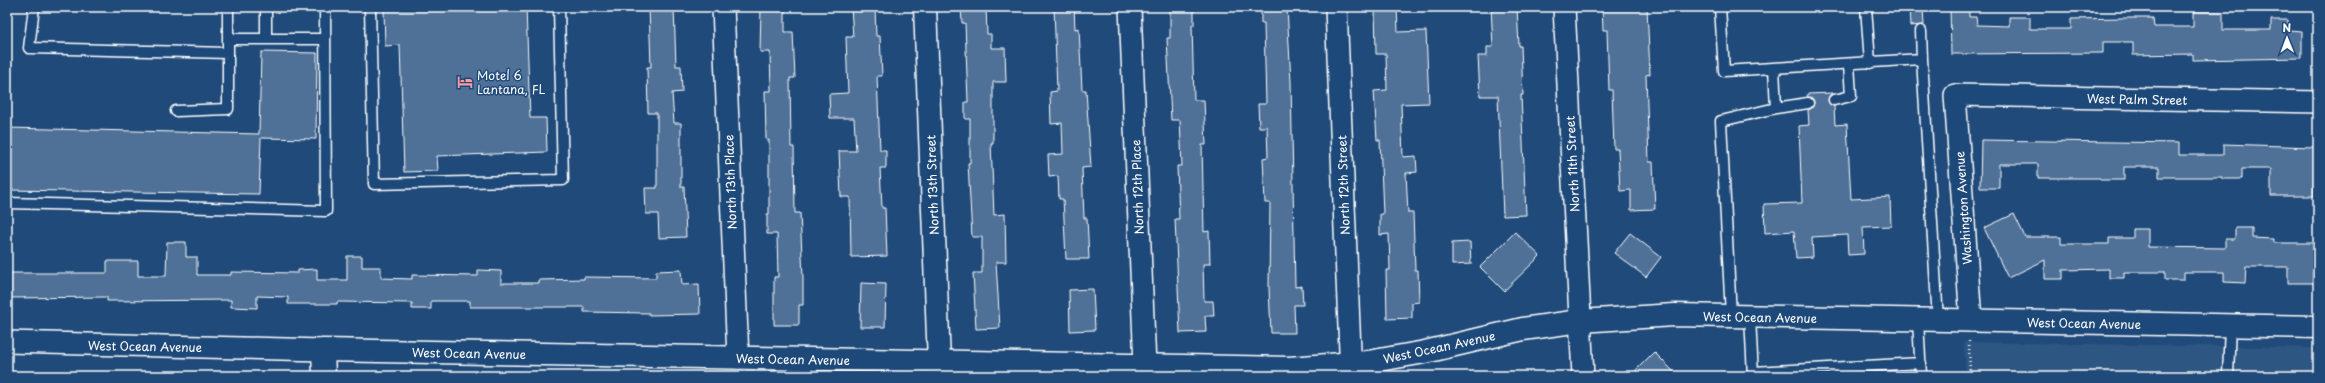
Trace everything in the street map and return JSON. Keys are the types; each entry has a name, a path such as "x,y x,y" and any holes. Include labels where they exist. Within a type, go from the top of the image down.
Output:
{"street":[{"name":"North 13th Place","path":"723,7 738,358"},
{"name":"North 13th Street","path":"924,7 939,369"},
{"name":"North 12th Place","path":"1130,7 1145,366"},
{"name":"North 12th Street","path":"1336,7 1350,370"},
{"name":"North 11th Street","path":"1564,7 1583,376"},
{"name":"West Palm Street","path":"1955,95 2318,102"},
{"name":"Washington Avenue","path":"1955,95 1970,330"},
{"name":"West Ocean Avenue","path":"7,342 738,358 939,369 1145,366 1350,370 1523,329 1580,321 1674,315 1928,320 1970,330 2230,325 2318,327"},
{"path":"323,350 324,376"}],"lane":[{"path":"34,7 29,48 228,53"},
{"path":"176,111 228,109 228,7"},
{"path":"266,7 266,39"},
{"path":"7,203 326,211 325,7"},
{"path":"370,7 374,184 563,180 559,7"},
{"path":"1720,7 1724,71 1922,59"},
{"path":"1866,7 1870,63"},
{"path":"1921,31 1928,320 1921,363 1921,376"},
{"path":"228,39 326,39"},
{"path":"1834,100 1851,96 1849,64"},
{"path":"1774,68 1776,108"},
{"path":"1808,104 1776,108 1721,121 1740,317 1753,374 1921,363"},
{"path":"2228,376 2230,325"}],"path":[{"path":"1970,330 1970,376"}],"shaded area":[{"path":"1964,342 2318,348 2318,376 1966,376"}],"building":[{"name":"Motel 6 Lantana, FL","path":"526,7 530,118 546,118 547,152 437,156 438,171 404,172 400,45 385,46 384,10"},
{"path":"649,7 674,7 676,66 681,66 682,92 672,93 674,123 681,123 681,187 684,187 686,237 659,238 658,214 646,214 645,188 657,188 657,113 648,113 647,67 651,67"},
{"path":"761,7 785,7 785,32 793,32 795,78 790,78 791,147 794,147 795,213 800,213 803,277 803,305 799,305 799,325 774,325 774,277 778,277 777,234 767,234 767,214 769,214 769,140 766,140 765,91 771,91 770,52 760,52"},
{"path":"851,7 875,7 876,36 880,36 882,76 877,76 880,150 886,150 886,168 880,168 882,208 885,208 887,256 851,257 850,197 841,197 839,151 856,151 854,118 830,118 829,94 848,93 846,37 853,37"},
{"path":"961,7 986,7 987,34 991,34 991,48 1005,48 1006,82 993,82 993,143 991,143 994,215 1005,214 1006,262 996,262 1000,328 976,329 973,273 982,273 982,237 972,237 968,163 970,163 970,119 965,119 965,102 968,102 965,23 962,23"},
{"path":"1054,7 1074,7 1075,29 1079,28 1082,90 1086,90 1091,167 1082,168 1084,218 1087,218 1089,259 1066,259 1063,199 1059,199 1058,176 1049,177 1048,155 1063,154 1062,123 1051,124 1050,92 1057,91"},
{"path":"1170,7 1194,7 1194,25 1192,25 1194,100 1204,100 1206,145 1202,145 1204,232 1209,231 1210,264 1203,264 1204,301 1213,301 1214,316 1205,316 1206,332 1180,333 1175,219 1179,219 1177,166 1182,166 1180,120 1171,120 1167,38 1170,38"},
{"path":"1261,7 1287,7 1291,82 1295,287 1302,286 1303,305 1294,305 1295,333 1271,333 1269,288 1270,203 1265,203 1263,158 1268,157 1267,127 1259,127 1258,104 1266,104 1264,23 1261,23"},
{"path":"1375,7 1397,7 1398,32 1426,31 1429,103 1401,104 1403,157 1416,156 1417,172 1406,173 1408,213 1413,213 1415,270 1418,270 1419,302 1412,303 1412,318 1387,319 1386,270 1390,270 1389,234 1380,235 1380,214 1383,214 1380,140 1377,140 1374,91 1387,90 1386,54 1376,54"},
{"path":"1491,7 1517,7 1519,46 1521,46 1523,95 1521,95 1526,215 1503,216 1498,96 1480,96 1478,56 1487,56 1487,47 1493,47"},
{"path":"1602,7 1647,7 1650,74 1646,75 1649,162 1653,162 1655,209 1631,210 1631,190 1620,191 1618,149 1614,149 1612,90 1609,90 1607,30 1603,30"},
{"path":"1909,7 1923,7 1924,25 1910,26"},
{"path":"1950,7 1969,7 1969,17 1976,17 1977,25 2009,26 2009,17 2030,17 2030,29 2071,29 2071,19 2122,18 2153,18 2154,27 2193,27 2193,12 2223,12 2223,30 2271,30 2271,20 2288,20 2288,30 2302,31 2302,58 2193,60 2193,54 2133,55 2133,42 2103,42 2103,53 1951,54"},
{"path":"261,52 317,53 316,139 261,138 259,194 7,190 7,128 259,134"},
{"path":"1833,93 1829,96 1828,101 1834,106 1835,125 1847,124 1851,199 1890,197 1891,226 1863,227 1864,254 1848,255 1847,235 1812,237 1813,257 1796,258 1794,231 1765,233 1764,204 1802,203 1799,126 1809,125 1808,110 1812,108 1814,102 1813,99 1808,97 1807,94"},
{"path":"1981,140 2179,143 2179,155 2223,155 2223,144 2314,147 2314,196 2271,196 2271,169 2242,169 2242,179 2222,179 2222,177 2159,177 2159,167 2124,167 2124,180 2100,180 2100,178 2038,178 2038,164 1999,164 1999,188 1980,188"},
{"path":"2014,214 2025,237 2061,237 2061,244 2109,244 2109,238 2133,238 2133,229 2148,229 2148,247 2225,248 2225,239 2235,239 2235,228 2252,228 2252,238 2273,239 2273,243 2318,243 2318,272 2313,272 2313,283 2288,283 2288,267 2246,267 2245,283 2224,282 2224,272 2184,272 2184,280 2165,280 2165,272 2124,272 2124,278 2109,278 2109,269 2063,270 2063,279 2045,279 2045,260 2008,278 1984,228"},
{"path":"1515,232 1540,256 1504,291 1480,267"},
{"path":"1630,233 1661,257 1646,277 1614,253"},
{"path":"167,242 186,242 186,257 197,257 197,275 231,275 231,272 298,273 298,270 317,269 317,280 347,280 347,256 362,256 362,267 381,267 381,278 412,279 412,275 478,276 478,270 501,271 501,283 538,283 538,280 584,279 584,277 656,278 656,271 681,270 682,285 699,284 700,314 649,315 649,313 584,312 584,307 470,307 470,301 431,301 431,309 412,309 412,303 337,302 337,304 288,304 288,297 257,296 257,308 231,307 231,300 107,301 107,297 7,298 7,273 107,273 107,261 138,261 138,276 166,276"},
{"path":"1470,242 1471,264 1452,265 1452,243"},
{"path":"861,283 886,284 885,327 860,327"},
{"path":"1093,289 1095,330 1070,331 1069,290"},
{"path":"1654,352 1678,376 1630,376"}],"place":[{"name":"Motel 6 Lantana, FL","path":"465,82"}]}
